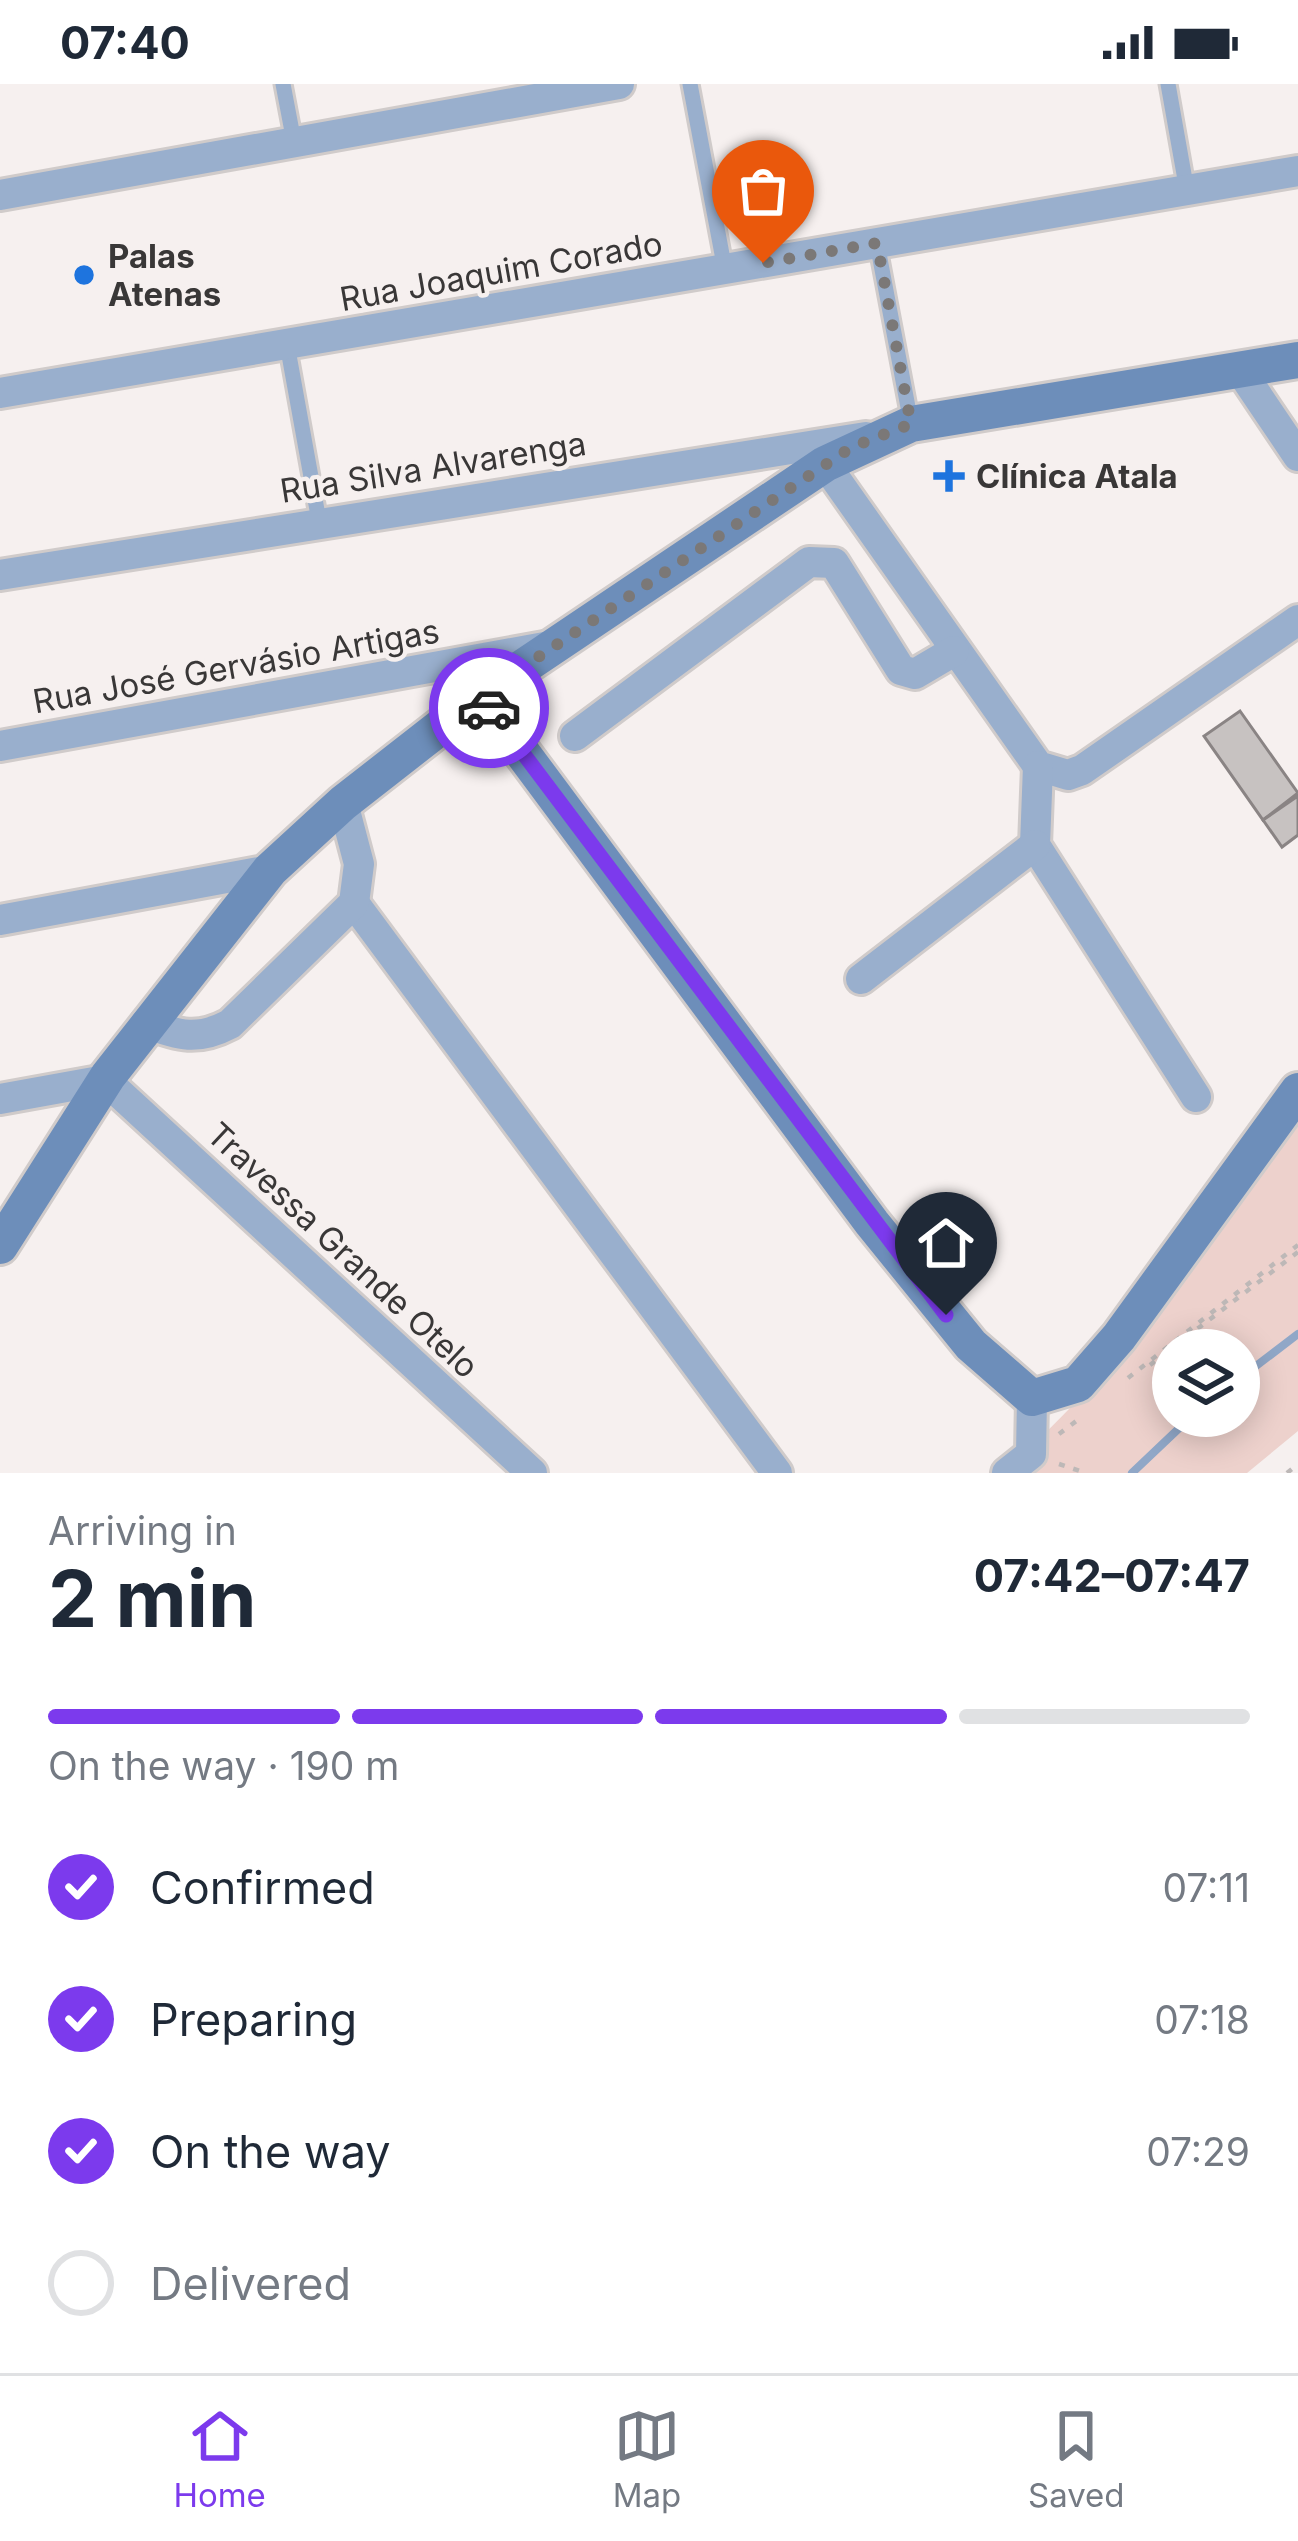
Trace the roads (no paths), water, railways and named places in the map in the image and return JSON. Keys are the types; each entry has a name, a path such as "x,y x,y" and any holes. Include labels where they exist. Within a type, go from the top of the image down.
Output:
{"main road":[{"path":"0,1246 105,1080 270,870 343,803 480,696 825,464 894,429 1298,360"},
{"path":"480,696 872,1223 971,1346 1032,1399 1078,1384 1119,1337 1298,1091"}],"street":[{"path":"0,195 619,84"},
{"name":"Rua Joaquim Corado","path":"0,393 1298,171"},
{"path":"1240,370 1298,456"},
{"name":"Rua Silva Alvarenga","path":"0,575 894,429"},
{"path":"825,464 1038,766 1068,775 1082,770 1298,620"},
{"path":"575,736 809,562 834,563 901,670 914,674 954,651"},
{"name":"Rua José Gervásio Artigas","path":"0,746 556,645"},
{"path":"1038,766 1035,845 1196,1097"},
{"path":"146,1023 184,1038 210,1035 230,1024 354,903 359,864 343,803"},
{"path":"861,980 1035,845"},
{"path":"0,920 270,870"},
{"path":"354,903 777,1473"},
{"path":"0,1099 105,1080"},
{"name":"Travessa Grande Otelo","path":"105,1080 532,1473"},
{"path":"1019,1464 1032,1399"}],"lane":[{"path":"284,84 294,142"},
{"path":"690,84 724,270"},
{"path":"1168,84 1187,191"},
{"path":"877,243 894,429"},
{"path":"286,344 320,521"}],"waterway":[{"path":"1260,1363 1298,1334"},
{"path":"1132,1473 1170,1437"}],"place":[{"name":"Palas Atenas","path":"84,275"},
{"name":"Clínica Atala","path":"949,476"}]}
